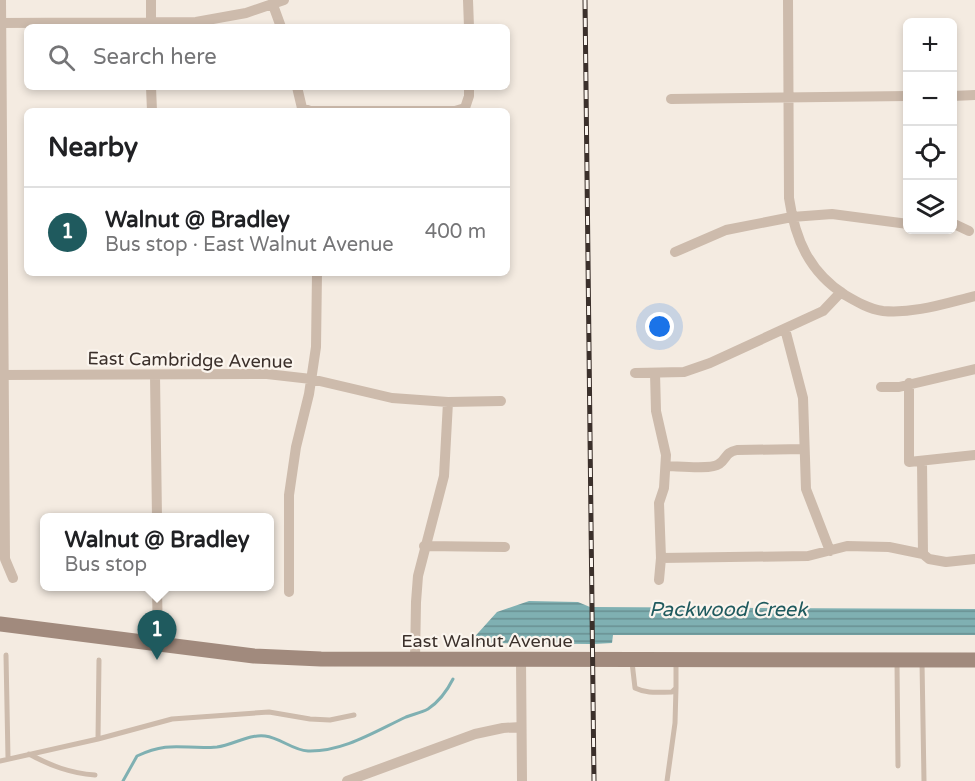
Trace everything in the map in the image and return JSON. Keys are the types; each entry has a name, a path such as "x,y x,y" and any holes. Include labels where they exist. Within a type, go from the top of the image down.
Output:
{"main road":[{"name":"East Walnut Avenue","path":"0,624 254,656 415,660 975,660"}],"street":[{"path":"1,0 2,527 5,558 13,578"},
{"path":"151,0 151,24"},
{"path":"162,24 217,19 284,0"},
{"path":"468,0 469,24"},
{"path":"788,0 789,198 798,236 815,270 841,292 866,307 883,311 919,309 975,296"},
{"path":"273,4 280,24"},
{"path":"1,23 76,24"},
{"path":"152,90 152,108"},
{"path":"298,90 302,108"},
{"path":"465,108 468,90"},
{"path":"957,96 975,95"},
{"path":"671,99 903,96"},
{"path":"675,252 726,230 792,217 832,214 903,223"},
{"path":"957,225 969,231"},
{"path":"289,592 289,495 296,447 312,379 318,321 317,276"},
{"path":"635,373 684,372 710,363 823,311 841,292"},
{"path":"785,329 803,398 806,489 830,551"},
{"path":"882,387 899,387 975,369"},
{"path":"655,373 656,411 666,455 664,488 659,503 661,558 659,580"},
{"name":"East Cambridge Avenue","path":"2,375 267,374 312,379 392,398 448,402 501,401"},
{"path":"155,375 157,513"},
{"path":"909,383 909,462 975,456"},
{"path":"415,660 416,602 424,546 444,476 448,402"},
{"path":"666,466 712,466 720,464 728,452 737,450 804,449"},
{"path":"922,461 923,554"},
{"path":"424,546 505,547"},
{"path":"661,558 808,556 847,546 889,547 923,554 929,559 946,562 975,559"},
{"path":"158,591 158,644"},
{"path":"521,660 522,781"},
{"path":"347,781 475,734 502,728 521,727"}],"lane":[{"path":"6,655 8,758"},
{"path":"99,660 99,739"},
{"path":"897,660 898,766"},
{"path":"632,661 635,688 642,692 672,692 676,688"},
{"path":"667,781 675,723 676,661"},
{"path":"922,661 924,781"},
{"path":"0,761 99,739 172,719 269,712 330,720 354,715"},
{"path":"29,754 52,766 77,774 95,775"}],"water":[{"path":"529,601 578,602 590,607 590,644 469,643 497,612"},
{"path":"594,607 975,609 975,635 613,635 612,643 594,644"}],"waterway":[{"name":"Packwood Creek","path":"123,781 137,756 159,748 217,747 259,736 271,737 297,749 308,751 334,748 423,712 443,696 453,679"}],"railway":[{"path":"585,0 594,781"}],"place":[{"name":"Walnut @ Bradley","path":"157,660"}]}
